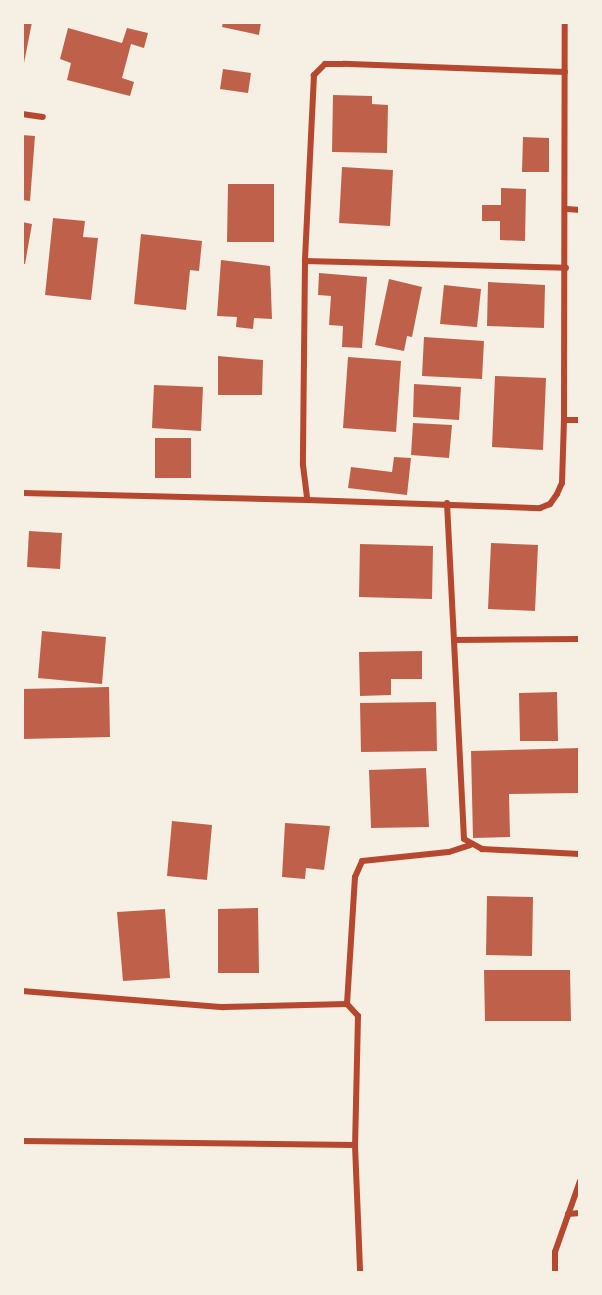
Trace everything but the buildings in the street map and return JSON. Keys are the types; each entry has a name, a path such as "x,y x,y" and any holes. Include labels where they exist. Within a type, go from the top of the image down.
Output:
{"street":[{"path":"22,493 540,507 550,504 562,483 564,420 567,209 565,22"},
{"path":"307,500 303,465 305,261 311,83 319,67 343,64 565,72"},
{"path":"22,114 43,117"},
{"path":"567,209 579,210"},
{"path":"305,261 566,268"},
{"path":"564,420 579,420"},
{"path":"447,503 461,830 470,845"},
{"path":"454,640 579,639"},
{"path":"360,1272 355,1145 358,1016 347,1004 355,877 362,861 448,852 470,845 579,854"},
{"path":"22,991 223,1007 347,1004"},
{"path":"22,1141 355,1145"},
{"path":"555,1272 555,1252 579,1181"},
{"path":"568,1214 579,1214"}]}
